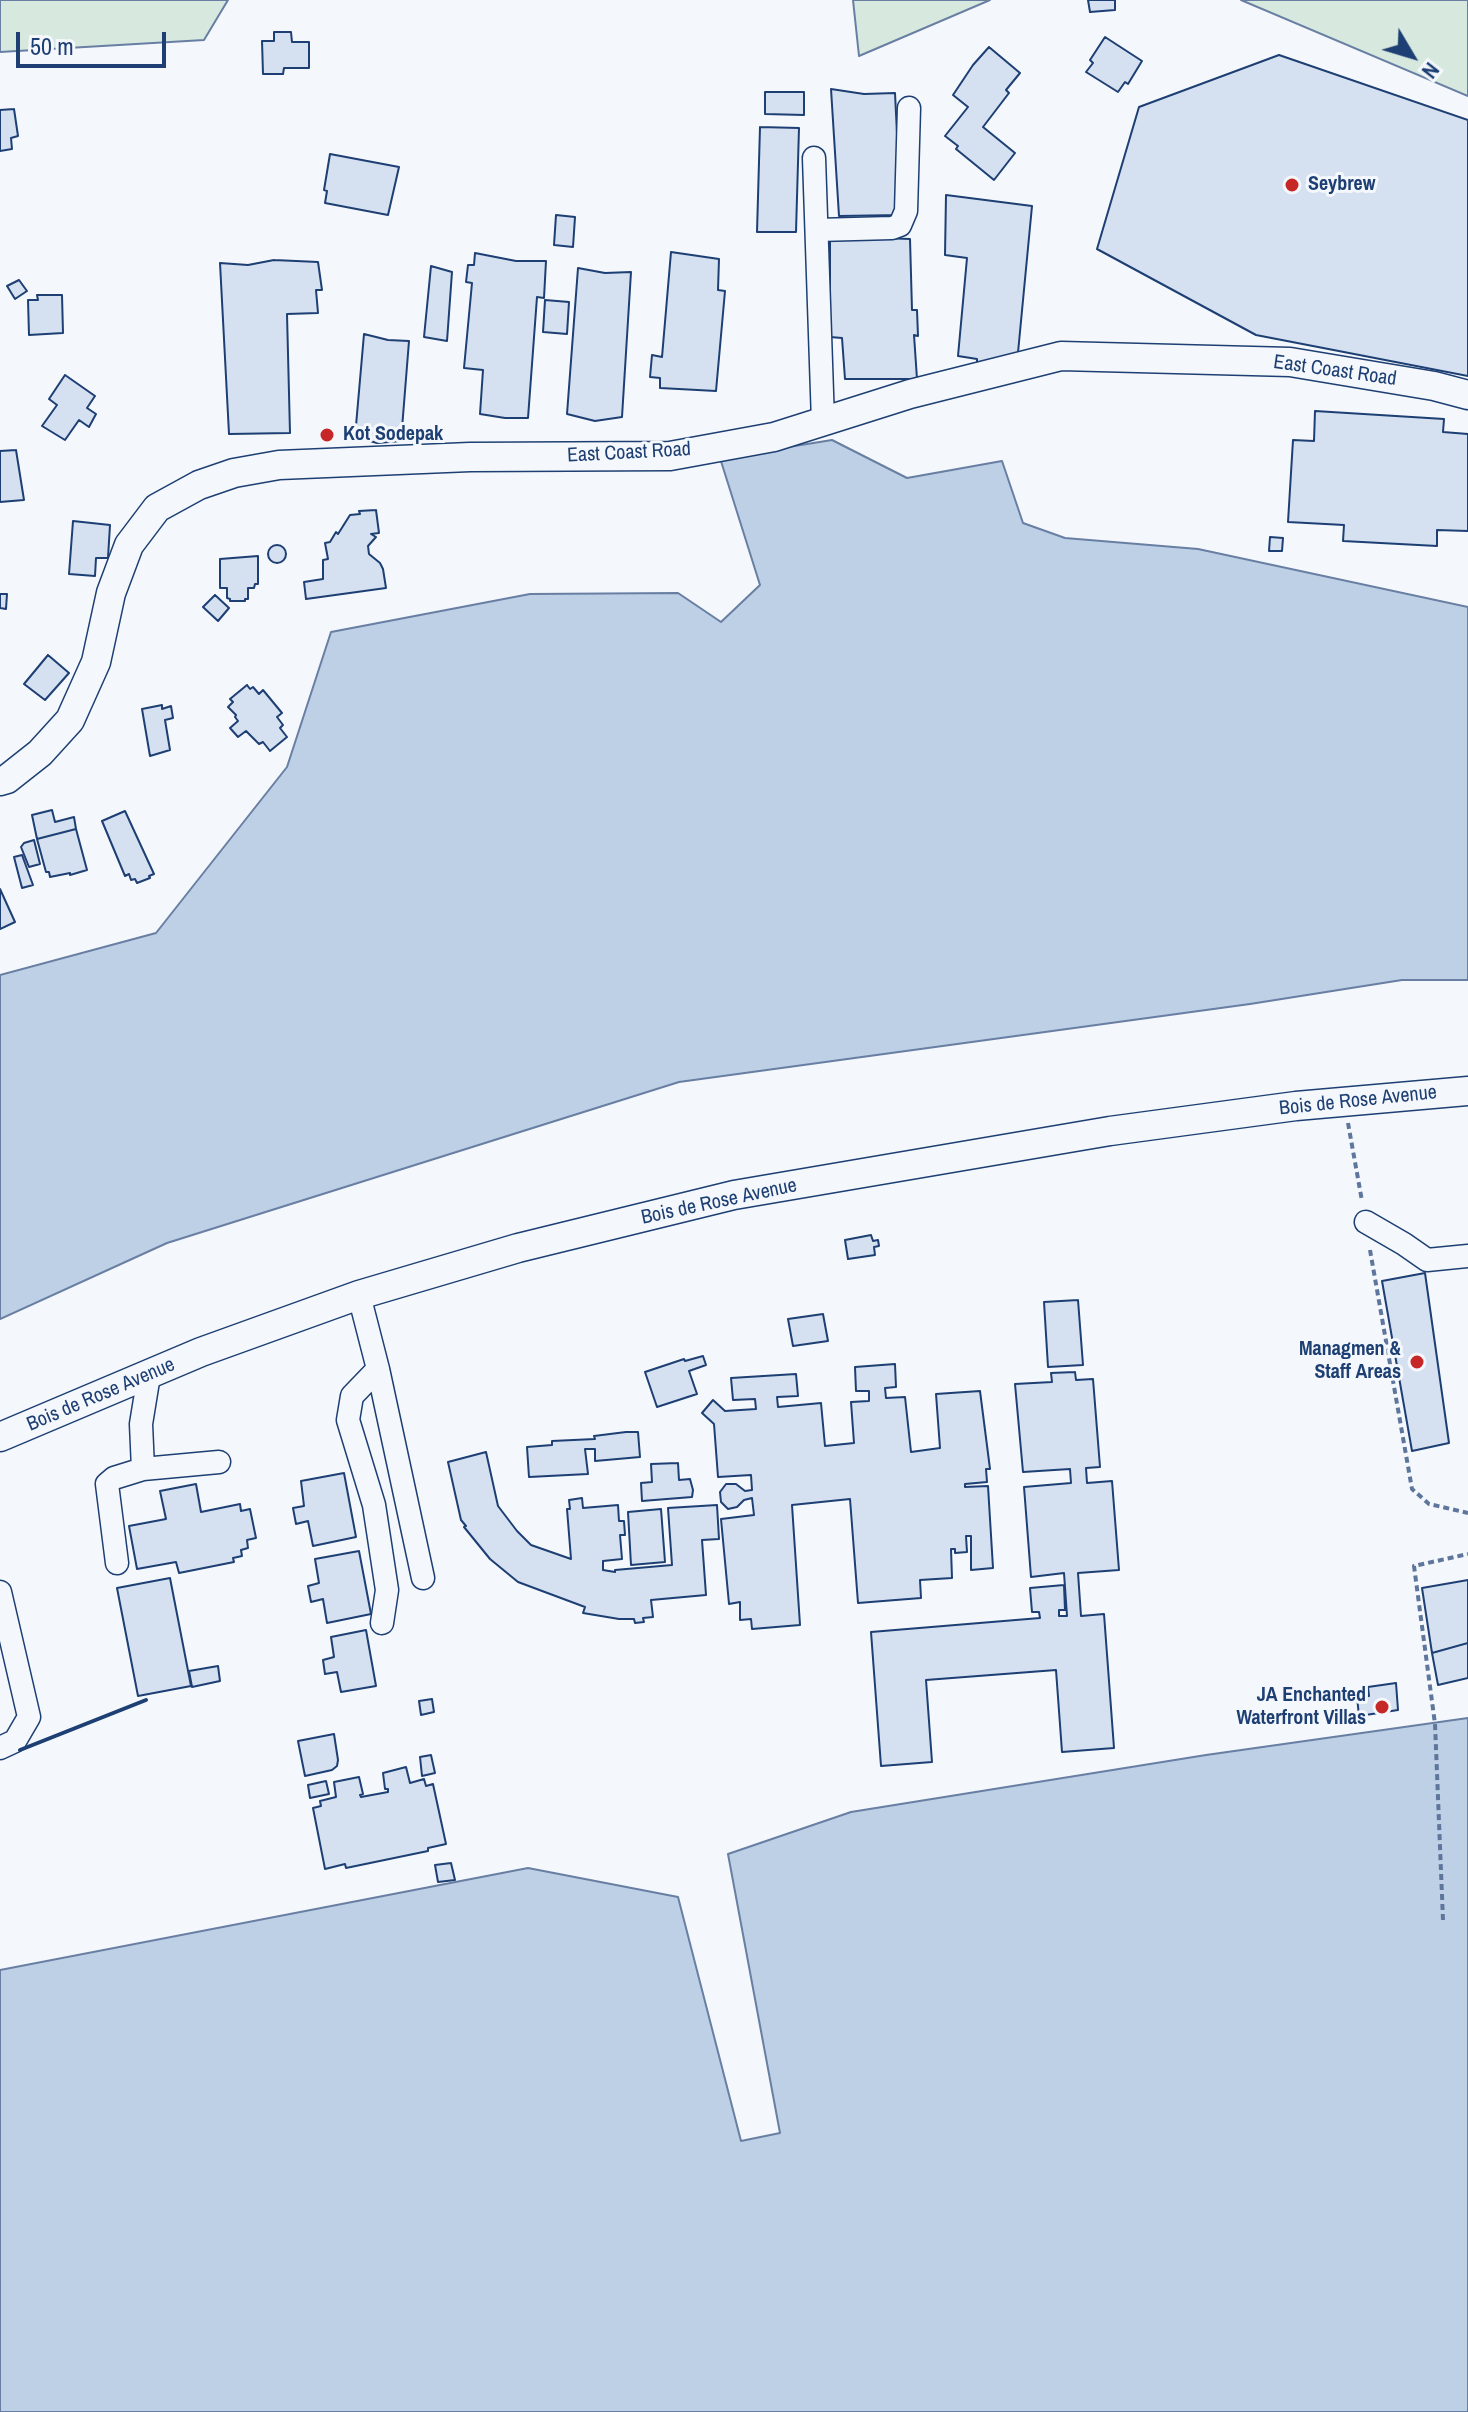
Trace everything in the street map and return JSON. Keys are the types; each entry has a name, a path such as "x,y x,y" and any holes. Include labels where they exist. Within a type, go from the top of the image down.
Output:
{"main road":[{"name":"East Coast Road","path":"0,781 40,753 70,720 96,662 111,593 129,545 157,508 199,485 234,473 279,465 470,457 670,456 774,437 910,394 1061,356 1290,362 1434,386 1468,395"},
{"name":"Bois de Rose Avenue","path":"0,1437 201,1352 359,1295 518,1248 734,1195 1110,1131 1344,1101 1468,1091"}],"street":[{"path":"817,230 892,228 900,225 906,211 909,108"},
{"path":"814,158 823,422"},
{"path":"1366,1222 1427,1260 1468,1256"},
{"path":"359,1295 423,1578"},
{"path":"378,1369 352,1396 348,1420 374,1505 387,1590 382,1623"},
{"path":"143,1469 141,1424 149,1375"},
{"path":"117,1563 107,1484 114,1478 143,1469 219,1462"},
{"path":"0,1592 29,1717 15,1741 0,1748"}],"path":[{"path":"1344,1101 1412,1489 1429,1504 1468,1513"},
{"path":"1443,1920 1435,1724 1414,1566 1468,1554"}],"shaded area":[{"path":"0,0 228,0 204,40 0,52"},
{"path":"853,0 990,0 859,56"},
{"path":"1241,0 1468,0 1468,96"}],"water":[{"path":"832,440 907,478 1002,461 1023,523 1065,538 1198,549 1468,607 1468,980 1402,980 1250,1004 679,1082 167,1243 0,1319 0,975 156,933 287,767 331,632 530,594 678,593 721,622 760,585 720,458"},
{"path":"1468,1718 1468,2412 0,2412 0,1970 528,1868 678,1897 741,2141 780,2133 728,1854 851,1812 1206,1755"}],"building":[{"path":"1088,0 1115,0 1115,10 1090,12"},
{"path":"274,32 291,32 292,42 309,42 309,68 284,68 283,74 263,74 262,41 274,41"},
{"path":"1105,37 1142,61 1128,84 1125,82 1118,92 1086,72"},
{"path":"989,47 1020,73 983,127 1015,153 994,180 945,136 968,107 953,95"},
{"name":"Seybrew","path":"1279,55 1468,120 1468,376 1256,335 1097,249 1139,107"},
{"path":"831,89 864,94 895,93 901,215 839,216"},
{"path":"765,92 804,92 804,115 765,114"},
{"path":"14,109 18,136 11,138 12,149 0,151 0,110"},
{"path":"760,127 799,128 796,232 757,232"},
{"path":"330,154 399,167 388,215 325,203"},
{"path":"946,195 1032,206 1017,363 988,365 977,362 977,359 958,356 967,258 945,255"},
{"path":"556,215 575,217 573,247 554,245"},
{"path":"830,236 910,239 912,310 917,310 918,336 914,335 917,379 845,379 842,338 830,337"},
{"path":"671,252 719,259 718,290 725,291 716,391 660,388 660,378 650,377 652,355 662,357"},
{"path":"475,253 516,261 546,261 544,298 537,297 528,418 480,414 483,370 464,368 472,283 466,282 468,265 474,265"},
{"path":"274,260 318,262 322,290 316,290 318,313 287,314 290,433 229,434 220,263 248,265"},
{"path":"431,266 452,272 447,341 424,337"},
{"path":"578,268 605,273 631,272 622,417 595,421 567,414"},
{"path":"19,280 27,291 15,299 7,286"},
{"path":"37,295 62,295 63,333 29,335 28,300 38,300"},
{"path":"545,300 569,302 567,334 543,332"},
{"path":"364,334 409,341 401,441 377,443 355,437"},
{"path":"65,375 95,396 87,408 96,414 89,427 79,420 65,440 42,426 57,405 49,399"},
{"path":"1315,411 1444,419 1443,432 1468,434 1468,531 1437,530 1437,546 1343,541 1344,525 1288,522 1293,440 1314,441"},
{"path":"16,450 24,500 0,502 0,451"},
{"path":"376,510 379,533 371,534 376,537 368,546 369,554 383,569 386,588 306,599 304,582 323,579 323,560 328,559 325,543 330,542 336,532 338,534 350,515"},
{"path":"73,521 110,525 108,558 96,558 95,576 69,574"},
{"path":"1270,537 1283,538 1282,551 1269,551"},
{"path":"277,545 286,554 277,563 268,554"},
{"path":"258,556 258,584 248,588 248,599 245,601 230,601 227,588 220,588 220,559"},
{"path":"0,594 7,594 6,609 0,608"},
{"path":"215,595 229,608 218,621 203,607"},
{"path":"48,655 69,673 45,700 24,684"},
{"path":"247,685 259,694 263,690 282,713 277,717 287,737 270,751 263,742 259,744 246,731 238,737 230,728 238,721 228,707 233,702 230,699"},
{"path":"162,705 162,709 171,706 173,718 165,720 170,750 150,756 142,709"},
{"path":"52,810 55,822 74,817 76,829 37,839 32,815"},
{"path":"125,811 154,874 137,883 135,879 131,880 129,874 125,876 102,821"},
{"path":"76,829 87,870 50,877 37,839"},
{"path":"34,840 40,864 29,867 21,847"},
{"path":"22,855 33,885 22,888 14,857"},
{"path":"0,889 15,922 0,929"},
{"path":"871,1235 873,1241 878,1240 879,1246 874,1247 875,1255 848,1259 845,1240"},
{"name":"Managmen & Staff Areas","path":"1425,1273 1449,1443 1412,1451 1382,1281"},
{"path":"1078,1300 1083,1365 1048,1367 1044,1302"},
{"path":"823,1314 828,1341 793,1346 788,1319"},
{"path":"703,1356 706,1365 689,1371 697,1394 657,1407 645,1372"},
{"path":"895,1364 896,1387 885,1388 886,1398 905,1397 911,1452 940,1448 936,1394 980,1391 990,1469 986,1469 987,1482 965,1484 965,1487 988,1486 993,1568 971,1570 971,1536 966,1536 967,1552 955,1553 955,1549 951,1549 952,1578 920,1580 921,1598 858,1603 850,1499 792,1505 800,1625 752,1629 751,1619 740,1620 740,1602 729,1604 721,1519 754,1515 752,1498 728,1509 721,1502 720,1492 726,1484 736,1484 745,1491 752,1490 751,1475 718,1477 714,1424 702,1413 713,1400 725,1411 756,1409 755,1399 733,1400 731,1378 796,1374 798,1396 777,1397 778,1407 821,1403 825,1446 854,1443 851,1402 869,1401 869,1391 856,1391 855,1367"},
{"path":"1075,1372 1076,1380 1093,1379 1100,1467 1086,1468 1087,1483 1112,1481 1119,1570 1078,1573 1081,1616 1104,1614 1114,1748 1062,1752 1056,1670 926,1680 932,1762 881,1766 871,1632 1040,1618 1039,1612 1032,1612 1030,1588 1064,1585 1065,1610 1059,1610 1059,1616 1067,1616 1064,1573 1031,1577 1024,1487 1071,1483 1070,1469 1023,1472 1015,1384 1052,1382 1051,1373"},
{"path":"638,1432 640,1457 595,1461 595,1449 585,1449 588,1474 529,1477 527,1447"},
{"path":"486,1452 498,1506 531,1545 571,1559 569,1500 582,1498 583,1508 618,1505 619,1521 624,1521 625,1535 620,1535 622,1559 603,1561 603,1570 615,1572 672,1565 668,1508 717,1505 719,1539 702,1540 706,1595 651,1600 653,1617 635,1623 634,1619 583,1613 585,1607 518,1582 490,1559 461,1520 448,1462"},
{"path":"678,1463 679,1480 690,1479 692,1497 642,1501 641,1483 652,1482 651,1464"},
{"path":"344,1473 356,1537 313,1546 308,1521 296,1524 293,1508 304,1506 301,1481"},
{"path":"196,1484 201,1512 240,1504 241,1511 250,1509 256,1538 247,1540 248,1548 241,1550 242,1556 233,1558 234,1562 179,1573 176,1562 137,1569 129,1526 166,1519 160,1491"},
{"path":"661,1509 665,1562 631,1565 628,1512"},
{"path":"359,1551 371,1614 327,1623 323,1599 311,1602 308,1586 319,1583 315,1559"},
{"path":"170,1578 191,1686 138,1696 117,1588"},
{"path":"1468,1580 1468,1643 1432,1653 1422,1588"},
{"path":"366,1630 376,1686 341,1692 337,1672 325,1674 323,1660 334,1657 331,1637"},
{"path":"1468,1643 1468,1678 1438,1685 1432,1653"},
{"path":"218,1666 220,1681 192,1687 189,1671"},
{"path":"1396,1683 1398,1710 1359,1716 1357,1697 1369,1696 1368,1687"},
{"path":"432,1699 434,1712 421,1715 419,1701"},
{"path":"334,1734 337,1766 305,1776 298,1741"},
{"path":"431,1755 435,1773 422,1776 420,1757"},
{"path":"406,1767 410,1783 424,1779 426,1786 433,1784 446,1844 428,1848 428,1851 346,1868 345,1864 325,1869 313,1808 321,1806 320,1801 336,1797 334,1782 359,1777 361,1797 388,1792 383,1773"},
{"path":"326,1781 329,1794 310,1798 308,1785"},
{"path":"451,1863 455,1880 438,1882 435,1865"}],"wall":[{"path":"20,1750 146,1700"}],"place":[{"name":"Seybrew","path":"1292,185"},
{"name":"Kot Sodepak","path":"327,435"},
{"name":"Managmen & Staff Areas","path":"1417,1362"},
{"name":"JA Enchanted Waterfront Villas","path":"1382,1707"}]}
